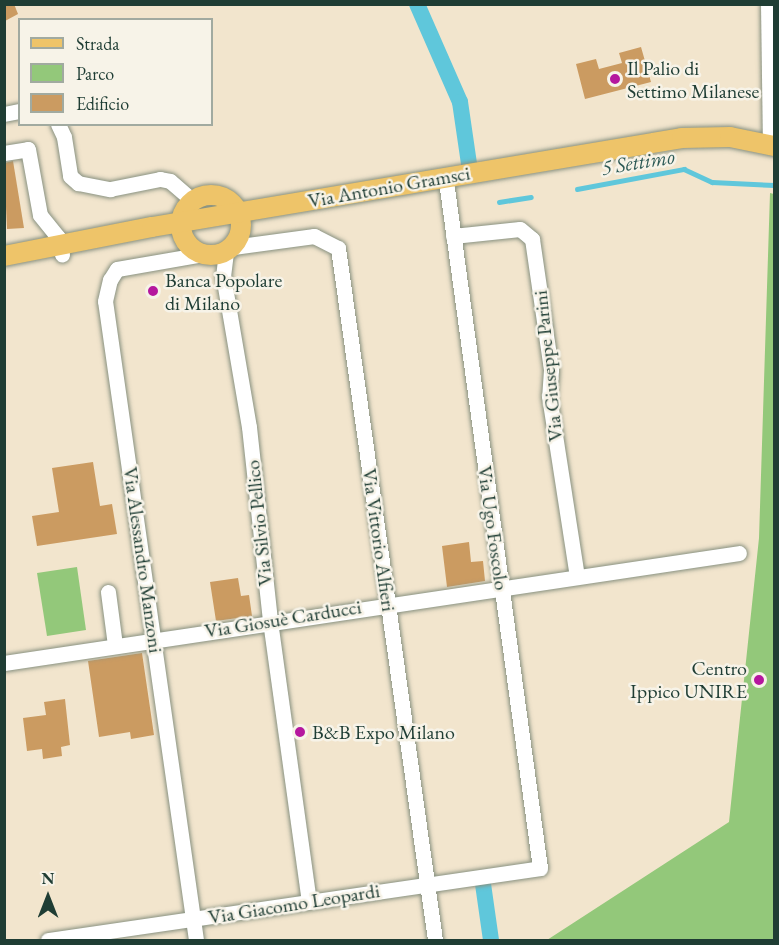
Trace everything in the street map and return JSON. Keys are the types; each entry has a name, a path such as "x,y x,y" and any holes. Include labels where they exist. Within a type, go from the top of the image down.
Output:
{"main road":[{"name":"Via Antonio Gramsci","path":"4,256 62,249 682,138 730,137 773,149"},
{"name":"Via Antonio Gramsci","path":"240,218 447,188 684,149 773,149"},
{"path":"220,196 240,218 229,250 204,254 192,249 181,228 193,201 220,196"},
{"name":"Via Antonio Gramsci","path":"4,265 62,249"}],"street":[{"path":"768,4 773,149"},
{"path":"59,126 64,137 70,176 78,183 110,189 160,179 170,181 193,201"},
{"path":"4,153 28,149 40,215 62,249"},
{"name":"Via Ugo Foscolo","path":"447,188 540,868"},
{"name":"Via Giuseppe Parini","path":"453,236 520,228 532,240 551,370 549,396 577,576"},
{"name":"Via Vittorio Alfieri","path":"229,250 314,236 338,248 435,940"},
{"name":"Via Silvio Pellico","path":"229,250 223,275 249,427 270,621 309,901"},
{"name":"Via Alessandro Manzoni","path":"196,940 155,638 105,301 110,280 117,269 204,254"},
{"name":"Via Giosuè Carducci","path":"4,663 501,586 739,553"},
{"path":"108,592 116,645"},
{"name":"Via Giacomo Leopardi","path":"48,940 540,868"}],"green space":[{"name":"Centro Ippico UNIRE","path":"770,193 774,194 774,940 547,940 729,822 759,538"},
{"path":"77,567 86,630 47,636 37,573"}],"building":[{"path":"4,4 14,4 18,14 5,21"},
{"path":"641,47 651,82 585,99 576,64 596,59 599,69 622,63 619,53"},
{"path":"13,161 24,228 7,229 4,163"},
{"path":"93,462 100,506 112,504 117,534 37,546 32,516 59,512 52,468"},
{"path":"469,542 471,562 483,561 485,581 447,587 442,546"},
{"path":"238,578 241,596 249,595 252,616 216,621 210,582"},
{"path":"142,653 154,735 131,739 130,732 99,737 88,661"},
{"path":"65,699 70,745 61,747 62,756 43,759 42,749 27,751 23,718 46,715 44,702"}],"waterway":[{"path":"417,4 460,102 469,164"},
{"name":"5 Settimo","path":"577,189 684,169 712,182 774,185"},
{"name":"5 Settimo","path":"499,202 531,197"},
{"path":"483,884 491,940"}],"place":[{"name":"Il Palio di Settimo Milanese","path":"615,79"},
{"name":"Banca Popolare di Milano","path":"153,291"},
{"name":"Centro Ippico UNIRE","path":"759,680"},
{"name":"B&B Expo Milano","path":"300,732"}]}
